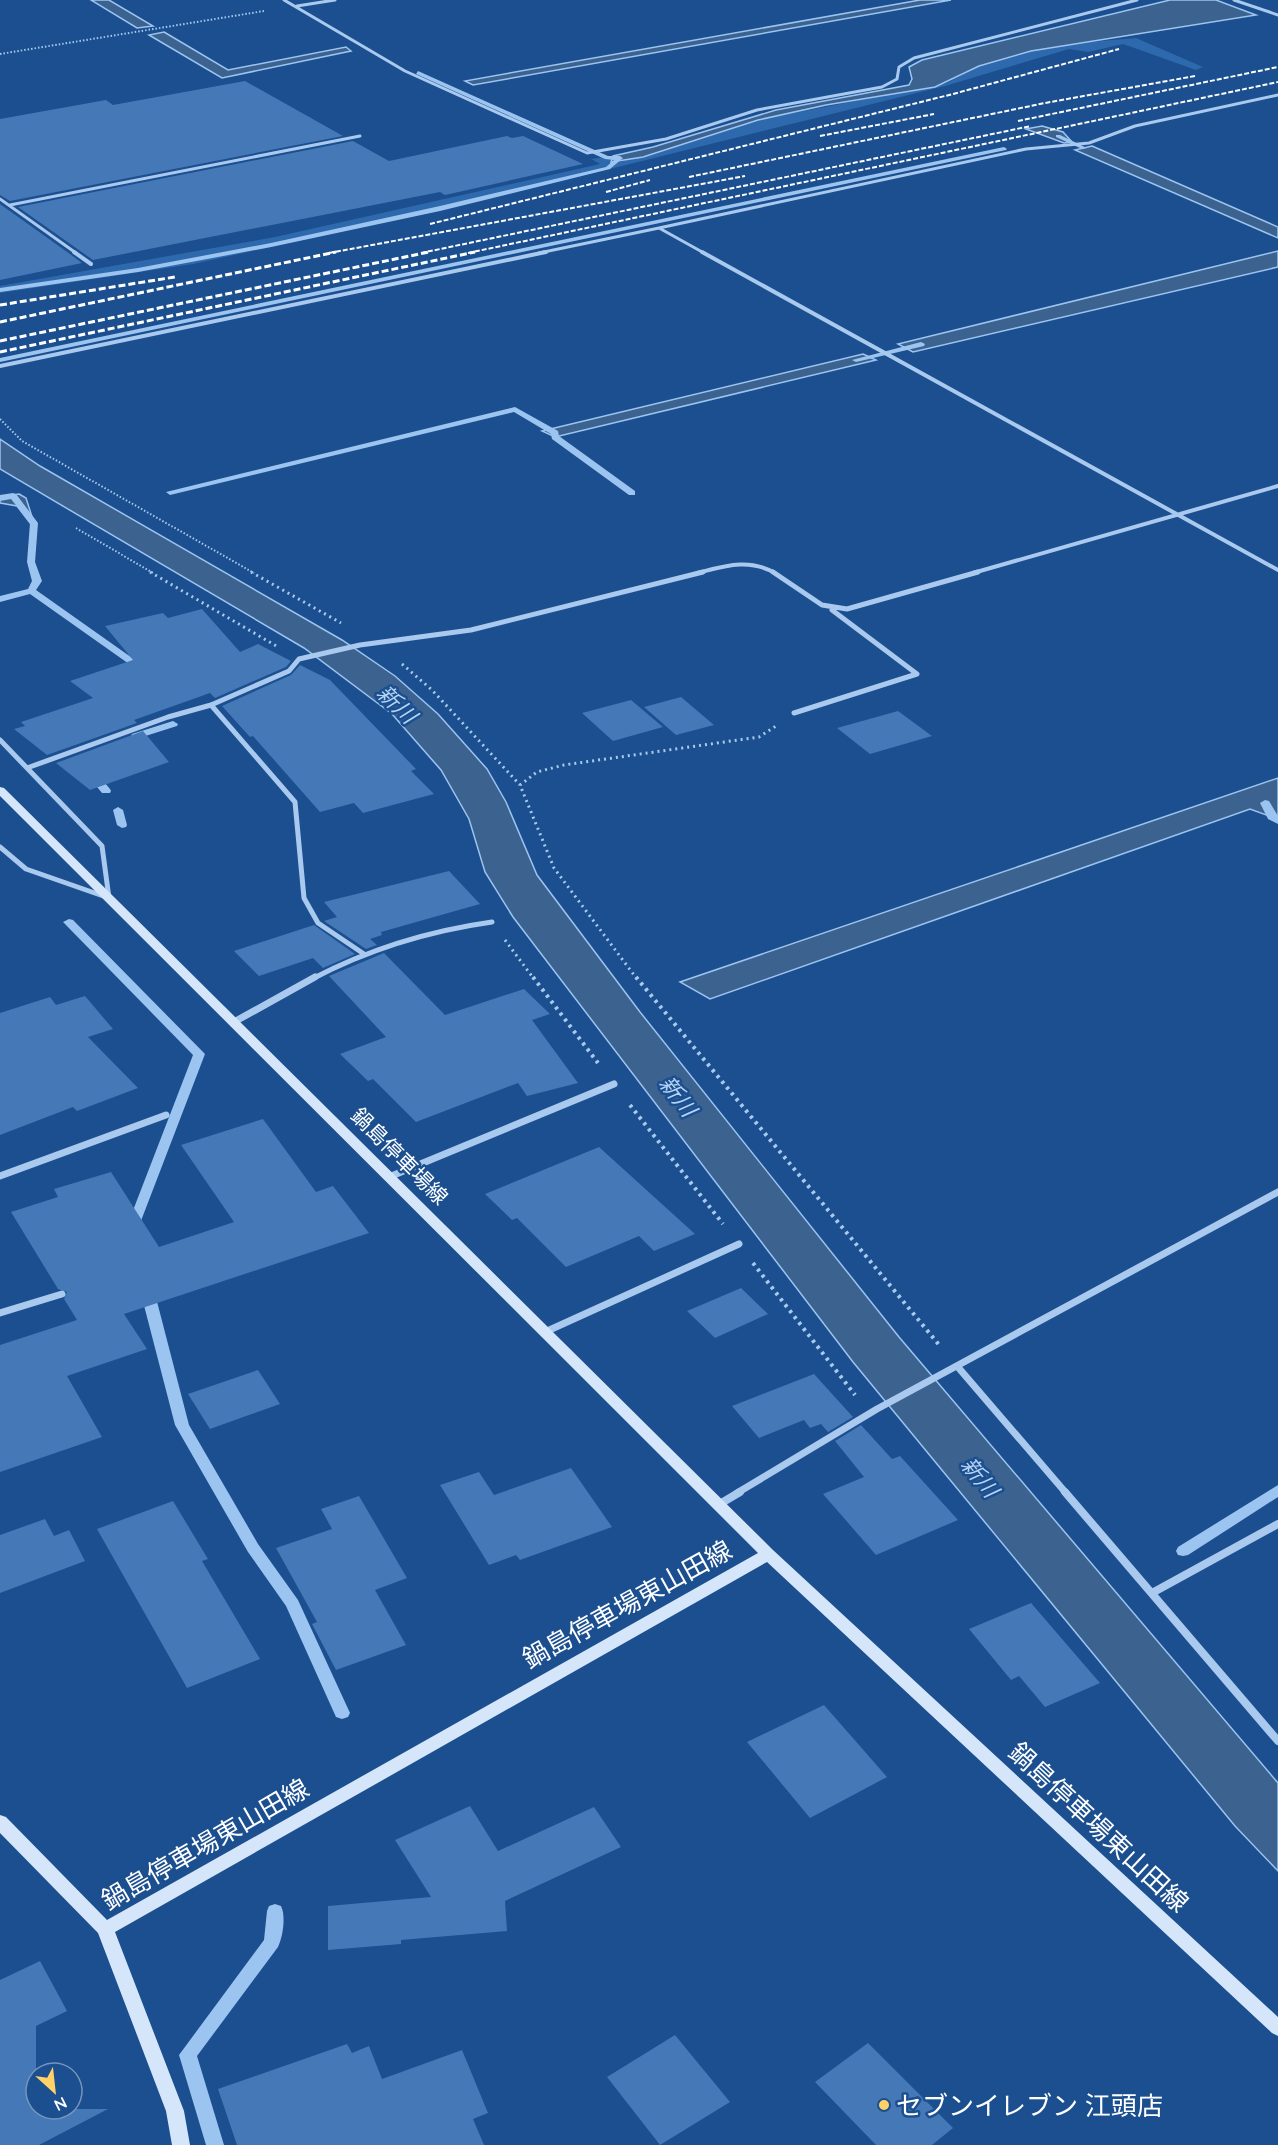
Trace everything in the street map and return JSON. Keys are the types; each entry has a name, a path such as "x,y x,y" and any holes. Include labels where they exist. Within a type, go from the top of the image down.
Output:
{"main road":[{"name":"鍋島停車場線","path":"4,793 768,1554"},
{"name":"鍋島停車場東山田線","path":"181,2145 175,2111 105,1929 768,1554 1278,2028"},
{"path":"0,1822 105,1929"}],"street":[{"path":"284,0 405,71 587,153 666,139 757,110 882,87 897,79 899,67 914,58 1137,0"},
{"path":"297,6 334,0"},
{"path":"1234,0 1278,15"},
{"path":"0,366 1026,149 1068,147 1089,143 1135,126 1278,95"},
{"path":"10,206 360,136"},
{"path":"0,199 91,264"},
{"path":"659,228 1278,570"},
{"path":"831,610 847,609 1278,486"},
{"path":"27,768 168,717 211,705 289,671 299,659 360,645 378,645 471,630 738,563 759,565 773,572 822,607 831,610 917,674 794,713"},
{"path":"211,705 295,802 304,898 318,923 364,954"},
{"path":"0,740 102,846 109,898 26,869 0,847"},
{"path":"234,1022 364,954 411,937 453,927 492,922"},
{"path":"389,1177 614,1084"},
{"path":"0,1176 166,1115"},
{"path":"718,1505 877,1409 1278,1192"},
{"path":"544,1332 739,1244"},
{"path":"0,1313 62,1294"},
{"path":"957,1366 1278,1741"},
{"path":"1152,1593 1278,1524"}],"path":[{"path":"0,54 297,6"},
{"path":"0,419 22,441 378,645 432,690 520,785 554,868 596,926 659,1007 957,1366"},
{"path":"76,528 299,659"},
{"path":"520,785 537,772 564,765 759,737 794,713"},
{"path":"492,922 614,1084 870,1414"}],"shaded area":[{"path":"1136,38 1203,67 1196,70 1123,44 1088,52 1069,49 945,86 481,201 193,264 0,293 0,286 275,237 600,164 591,159 613,156 611,162 620,162 758,120 947,83 979,66 1031,51 1065,44"}],"water":[{"path":"91,0 109,0 153,26 137,28"},
{"path":"920,0 951,0 473,85 465,81"},
{"path":"1170,0 1216,0 1256,15 1031,51 979,66 935,87 826,105 758,120 643,157 611,162 613,156 653,147 776,110 909,85 912,79 909,67 922,60"},
{"path":"164,32 228,70 346,47 351,51 222,78 149,35"},
{"path":"1042,126 1063,132 1072,142 1064,143 1026,129"},
{"path":"1092,146 1278,227 1278,238 1075,150"},
{"path":"1278,251 1278,267 913,352 898,344"},
{"path":"863,354 876,360 555,437 542,431"},
{"name":"新川","path":"0,439 40,466 342,640 395,676 438,714 487,769 506,802 537,875 640,1012 899,1337 1278,1783 1278,1871 1235,1826 853,1362 513,917 485,872 469,819 441,770 392,714 304,648 0,469"},
{"path":"19,494 26,498 34,523 30,523 17,506 0,503 0,497"},
{"path":"1278,778 1278,815 1272,817 1250,809 710,999 680,982"}],"building":[{"path":"245,81 343,136 10,201 0,195 0,119 106,100 113,105"},
{"path":"507,136 512,138 523,136 583,164 445,195 440,192 93,260 18,207 353,141 389,161"},
{"path":"0,204 70,254 82,263 0,280"},
{"path":"202,609 240,652 258,644 291,661 286,667 215,698 210,693 134,720 137,723 47,755 14,729 25,726 21,722 93,698 70,681 133,660 105,626 163,613 168,618"},
{"path":"300,665 330,680 416,769 411,771 434,794 363,813 354,803 320,812 253,736 250,737 222,706 291,675"},
{"path":"681,697 714,725 676,735 644,707"},
{"path":"631,700 663,727 613,741 582,713"},
{"path":"898,711 932,736 870,754 837,728"},
{"path":"143,731 169,762 90,790 56,763"},
{"path":"449,871 480,904 381,932 382,935 370,939 377,945 366,949 324,921 337,917 324,902"},
{"path":"314,925 355,954 323,968 313,958 259,976 234,951"},
{"path":"384,953 445,1015 524,989 550,1014 532,1020 578,1083 527,1096 518,1083 416,1122 373,1079 368,1081 340,1054 386,1037 329,976"},
{"path":"85,996 113,1029 88,1037 138,1088 77,1111 73,1107 0,1135 0,1013 50,997 56,1005"},
{"path":"263,1119 316,1192 333,1186 369,1233 124,1314 147,1349 67,1376 102,1437 0,1472 0,1345 77,1320 64,1299 67,1292 58,1289 11,1212 58,1197 54,1189 111,1172 159,1247 234,1222 181,1145"},
{"path":"599,1147 695,1234 654,1251 639,1236 566,1267 517,1218 512,1220 485,1194"},
{"path":"741,1288 768,1314 715,1338 687,1311"},
{"path":"258,1370 280,1404 210,1429 188,1394"},
{"path":"814,1374 853,1417 828,1432 821,1424 810,1428 804,1420 759,1438 732,1406"},
{"path":"861,1425 892,1459 900,1456 958,1520 876,1555 823,1494 864,1477 835,1441"},
{"path":"571,1468 612,1527 520,1560 516,1555 489,1565 440,1485 479,1472 494,1495"},
{"path":"359,1496 407,1578 375,1590 406,1645 336,1670 312,1624 317,1622 276,1548 332,1529 321,1509"},
{"path":"173,1501 208,1559 202,1561 260,1659 187,1688 97,1529"},
{"path":"45,1519 54,1536 69,1530 85,1561 0,1593 0,1535"},
{"path":"1031,1603 1100,1683 1045,1707 1019,1676 1011,1680 969,1629"},
{"path":"824,1705 887,1777 810,1818 747,1742"},
{"path":"470,1806 498,1851 594,1807 621,1847 505,1901 507,1931 401,1940 401,1944 328,1950 328,1906 431,1897 395,1840"},
{"path":"40,1961 67,2011 36,2026 36,2061 24,2061 24,2121 84,2121 84,2109 108,2109 39,2145 0,2145 0,1980"},
{"path":"675,2035 730,2102 660,2145 607,2077"},
{"name":"セブンイレブン 江頭店","path":"868,2043 953,2128 932,2145 876,2145 815,2082"},
{"path":"347,2044 352,2053 369,2046 382,2079 462,2050 488,2113 473,2119 484,2145 237,2145 218,2089"}],"waterway":[{"path":"0,290 158,267 327,234 608,168 620,158 607,158 418,73"},
{"path":"1058,136 1084,148"},
{"path":"0,360 1004,149"},
{"path":"856,360 921,344"},
{"path":"170,492 515,409 555,433 555,437 632,493"},
{"path":"0,498 13,496 34,523 31,562 37,581 31,591"},
{"path":"0,599 31,591"},
{"path":"31,591 142,669"},
{"path":"136,736 173,724"},
{"path":"92,774 106,791"},
{"path":"1265,803 1272,817 1278,821"},
{"path":"118,810 122,825"},
{"path":"69,922 199,1054 133,1226"},
{"path":"147,1290 182,1425 253,1548 293,1604 342,1713"},
{"path":"1183,1551 1278,1490"},
{"path":"215,2145 188,2055 272,1942 275,1911"}],"railway":[{"path":"430,224 953,94 1119,49"},
{"path":"1018,121 1278,67"},
{"path":"689,177 1045,103 1195,76"},
{"path":"468,253 1278,82"},
{"path":"820,136 934,114"},
{"path":"421,253 1031,126"},
{"path":"329,253 745,176"},
{"path":"606,192 650,180"},
{"path":"0,322 336,252"},
{"path":"0,341 429,252"},
{"path":"0,352 475,252"},
{"path":"0,305 175,277"}],"place":[{"name":"セブンイレブン 江頭店","path":"884,2105"}]}
